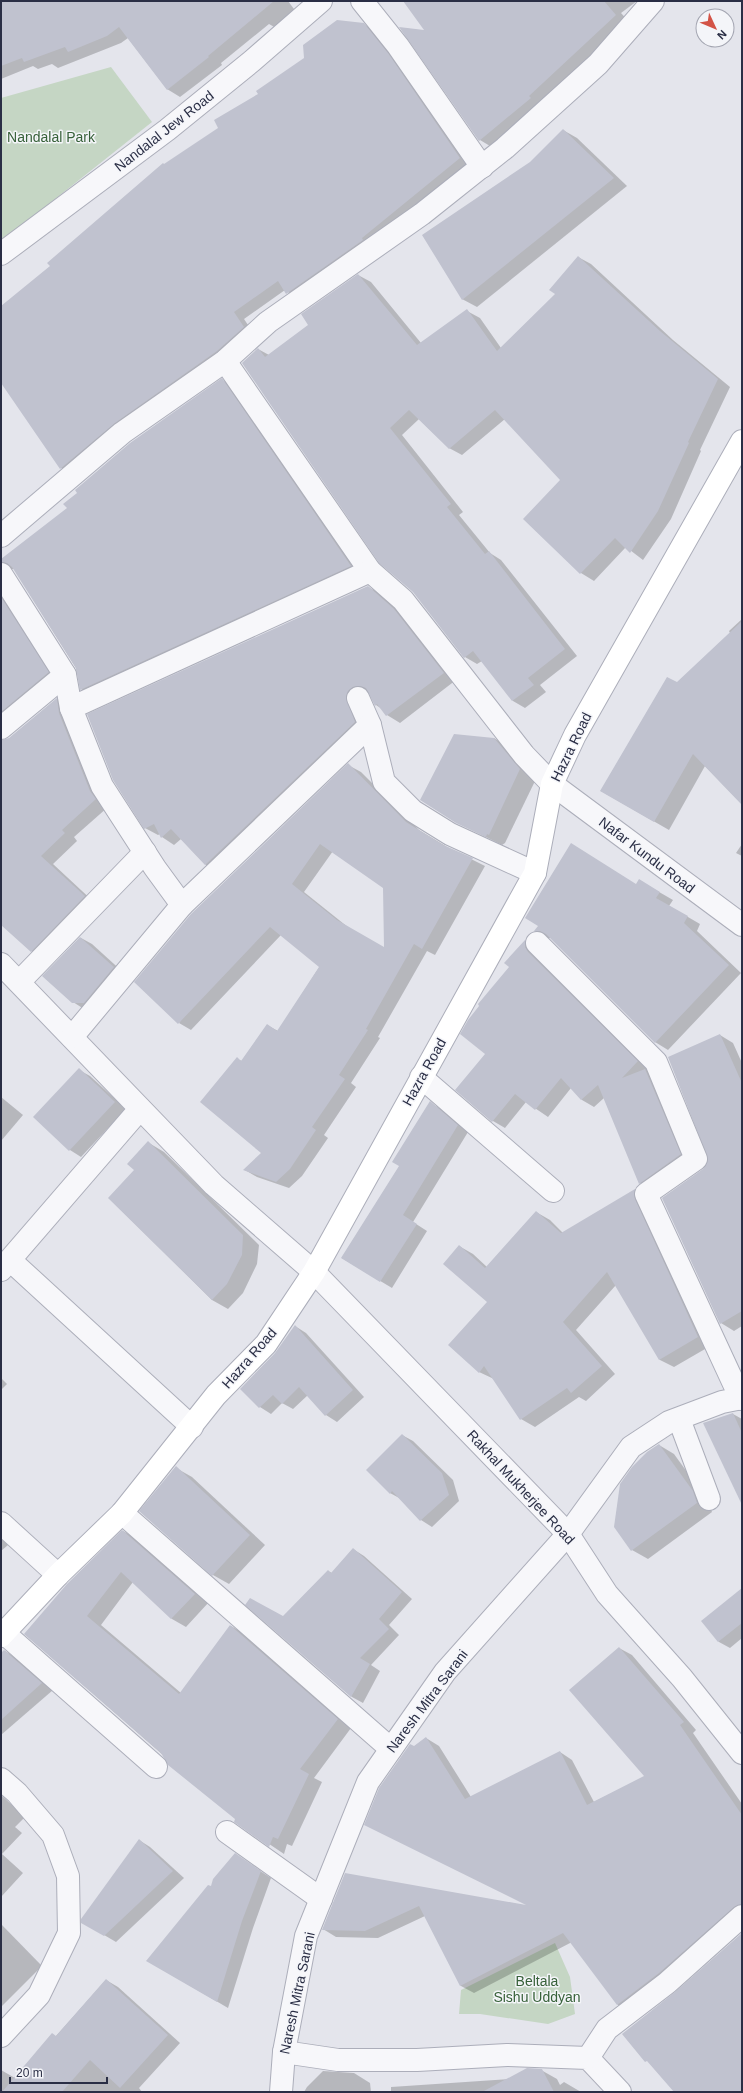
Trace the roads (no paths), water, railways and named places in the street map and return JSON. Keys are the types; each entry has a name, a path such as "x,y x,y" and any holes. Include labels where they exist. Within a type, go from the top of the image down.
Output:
{"main road":[{"name":"Hazra Road","path":"2,1635 58,1575 122,1513 192,1428 216,1395 266,1344 314,1272 535,873 552,784 575,735 742,441"}],"street":[{"name":"Nandalal Jew Road","path":"1,254 167,130 252,61 321,1"},
{"path":"362,1 398,46 482,166"},
{"path":"1,536 122,434 225,362 268,322 422,214 512,142 598,64 653,1"},
{"name":"Nafar Kundu Road","path":"225,362 370,571 403,600 524,755 552,784 742,925"},
{"path":"71,708 370,571"},
{"path":"1,574 64,676 71,708 102,786 182,905"},
{"path":"1,728 64,676"},
{"path":"358,698 370,725 384,782 413,811 450,834 535,873"},
{"path":"72,1037 182,905 370,725"},
{"path":"19,982 145,852"},
{"path":"537,943 656,1062 696,1159 646,1194 742,1398"},
{"name":"Rakhal Mukherjee Road","path":"1,964 214,1185 314,1272 568,1534 608,1594 682,1678 742,1753"},
{"path":"421,1077 553,1191"},
{"path":"140,1109 6,1265 192,1428"},
{"name":"Naresh Mitra Sarani","path":"281,2092 284,2052 306,1936 368,1782 445,1672 568,1534 631,1447 668,1422 722,1402 742,1398"},
{"path":"679,1419 709,1499"},
{"path":"122,1513 391,1749"},
{"path":"1,1524 58,1575"},
{"path":"2,1635 156,1767"},
{"path":"1,1779 17,1793 53,1834 68,1876 69,1933 39,1995 1,2036"},
{"path":"227,1832 321,1899"},
{"path":"588,2058 607,2029 667,1983 742,1916"},
{"path":"284,2052 338,2060 417,2060 507,2055 588,2058 620,2092"}],"park label":[{"name":"Nandalal Park","path":"51,137"},
{"name":"Beltala Sishu Uddyan","path":"537,1990"}]}
